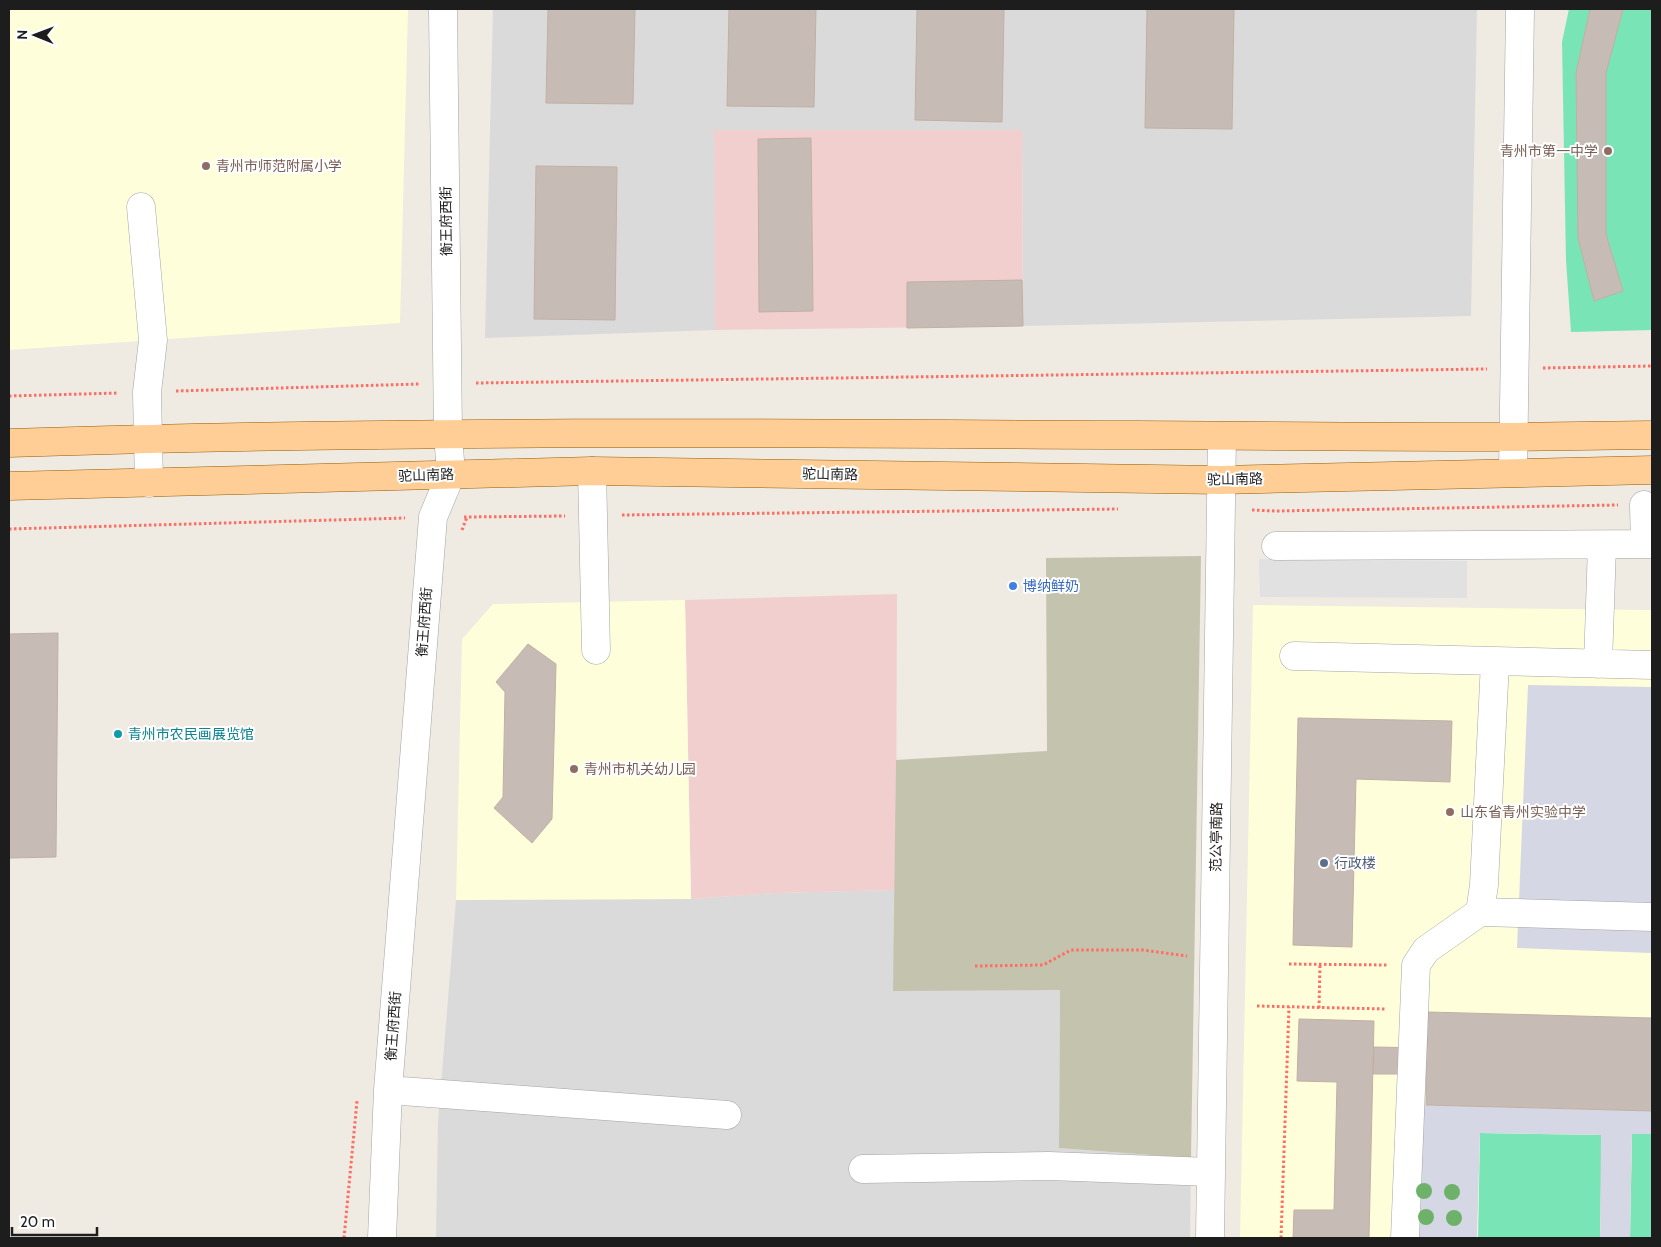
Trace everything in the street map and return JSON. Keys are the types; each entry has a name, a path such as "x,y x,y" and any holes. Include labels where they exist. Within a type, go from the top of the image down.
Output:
{"main road":[{"path":"9,443 448,434 1514,437 1652,435"},
{"name":"驼山南路","path":"9,486 592,471 1221,480 1652,470"}],"street":[{"name":"衡王府西街","path":"382,1238 388,1090 432,517 451,474 448,434 449,383 443,9"},
{"path":"1513,472 1520,9"},
{"path":"141,207 153,340 147,392 149,483"},
{"name":"范公亭南路","path":"1210,1238 1222,436"},
{"path":"592,471 596,650"},
{"path":"1276,546 1602,546 1649,544 1644,505"},
{"path":"1598,664 1602,546"},
{"path":"1294,656 1652,665"},
{"path":"1480,912 1484,884 1495,662"},
{"path":"1405,1238 1416,965 1432,946 1480,912 1652,917"},
{"path":"388,1090 727,1115"},
{"path":"863,1169 1049,1166 1211,1172"}],"path":[{"path":"9,396 449,383 1652,366"},
{"path":"1222,508 1275,511 1644,505"},
{"path":"9,529 432,517 1122,509"},
{"path":"975,966 1043,966 1071,950 1143,950 1179,954 1214,965"},
{"path":"1289,964 1416,965"},
{"path":"1319,1008 1320,964"},
{"path":"1257,1006 1413,1010"},
{"path":"1281,1238 1289,1007"}],"shaded area":[{"name":"青州市师范附属小学","path":"9,9 408,9 400,323 9,350"},
{"path":"493,9 1477,9 1471,316 1023,326 1022,130 715,130 715,330 485,338"},
{"path":"714,130 1022,130 1023,326 715,330"},
{"path":"1201,556 1191,1158 1059,1148 1060,990 893,991 896,760 1047,751 1046,558"},
{"path":"1259,559 1467,561 1467,598 1260,597"},
{"path":"897,594 896,890 776,893 691,899 685,600"},
{"name":"青州市机关幼儿园","path":"685,600 691,899 456,900 462,639 493,604"},
{"name":"山东省青州实验中学","path":"1253,605 1652,610 1652,1238 1240,1238"},
{"path":"1528,685 1652,687 1652,953 1517,948"},
{"path":"896,890 893,990 1060,990 1059,1148 1191,1158 1190,1238 436,1238 438,1122 456,900 691,899 776,893"},
{"path":"1421,1105 1652,1111 1652,1134 1632,1134 1630,1238 1600,1238 1601,1135 1480,1133 1477,1238 1418,1238"}],"green space":[{"name":"青州市第一中学","path":"1569,9 1652,9 1652,330 1571,332 1566,260 1562,42"},
{"path":"1480,1133 1602,1135 1600,1238 1478,1238"},
{"path":"1632,1134 1652,1134 1652,1238 1630,1238"}],"building":[{"path":"548,9 635,9 633,104 546,103"},
{"path":"729,9 816,9 814,107 727,106"},
{"path":"917,9 1004,9 1002,122 915,120"},
{"path":"1147,9 1234,9 1232,129 1145,128"},
{"path":"1590,9 1623,9 1606,73 1606,234 1623,291 1594,301 1578,238 1576,73"},
{"path":"811,138 813,311 759,312 758,139"},
{"path":"536,166 617,167 615,320 534,319"},
{"path":"1022,280 1023,326 907,328 907,282"},
{"path":"58,633 56,857 9,858 9,634"},
{"path":"528,644 556,664 552,819 532,843 494,808 503,797 505,692 496,682"},
{"name":"行政楼","path":"1298,718 1452,721 1450,782 1356,779 1352,947 1293,945"},
{"path":"1428,1012 1652,1018 1652,1111 1426,1105 1426,1074 1373,1074 1374,1047 1427,1048"},
{"path":"1299,1019 1374,1021 1369,1238 1293,1238 1294,1210 1334,1210 1337,1082 1297,1081"}],"place":[{"name":"青州市第一中学","path":"1608,151"},
{"name":"青州市师范附属小学","path":"206,166"},
{"name":"博纳鲜奶","path":"1013,586"},
{"name":"青州市农民画展览馆","path":"118,734"},
{"name":"青州市机关幼儿园","path":"574,769"},
{"name":"山东省青州实验中学","path":"1450,812"},
{"name":"行政楼","path":"1324,863"}]}
